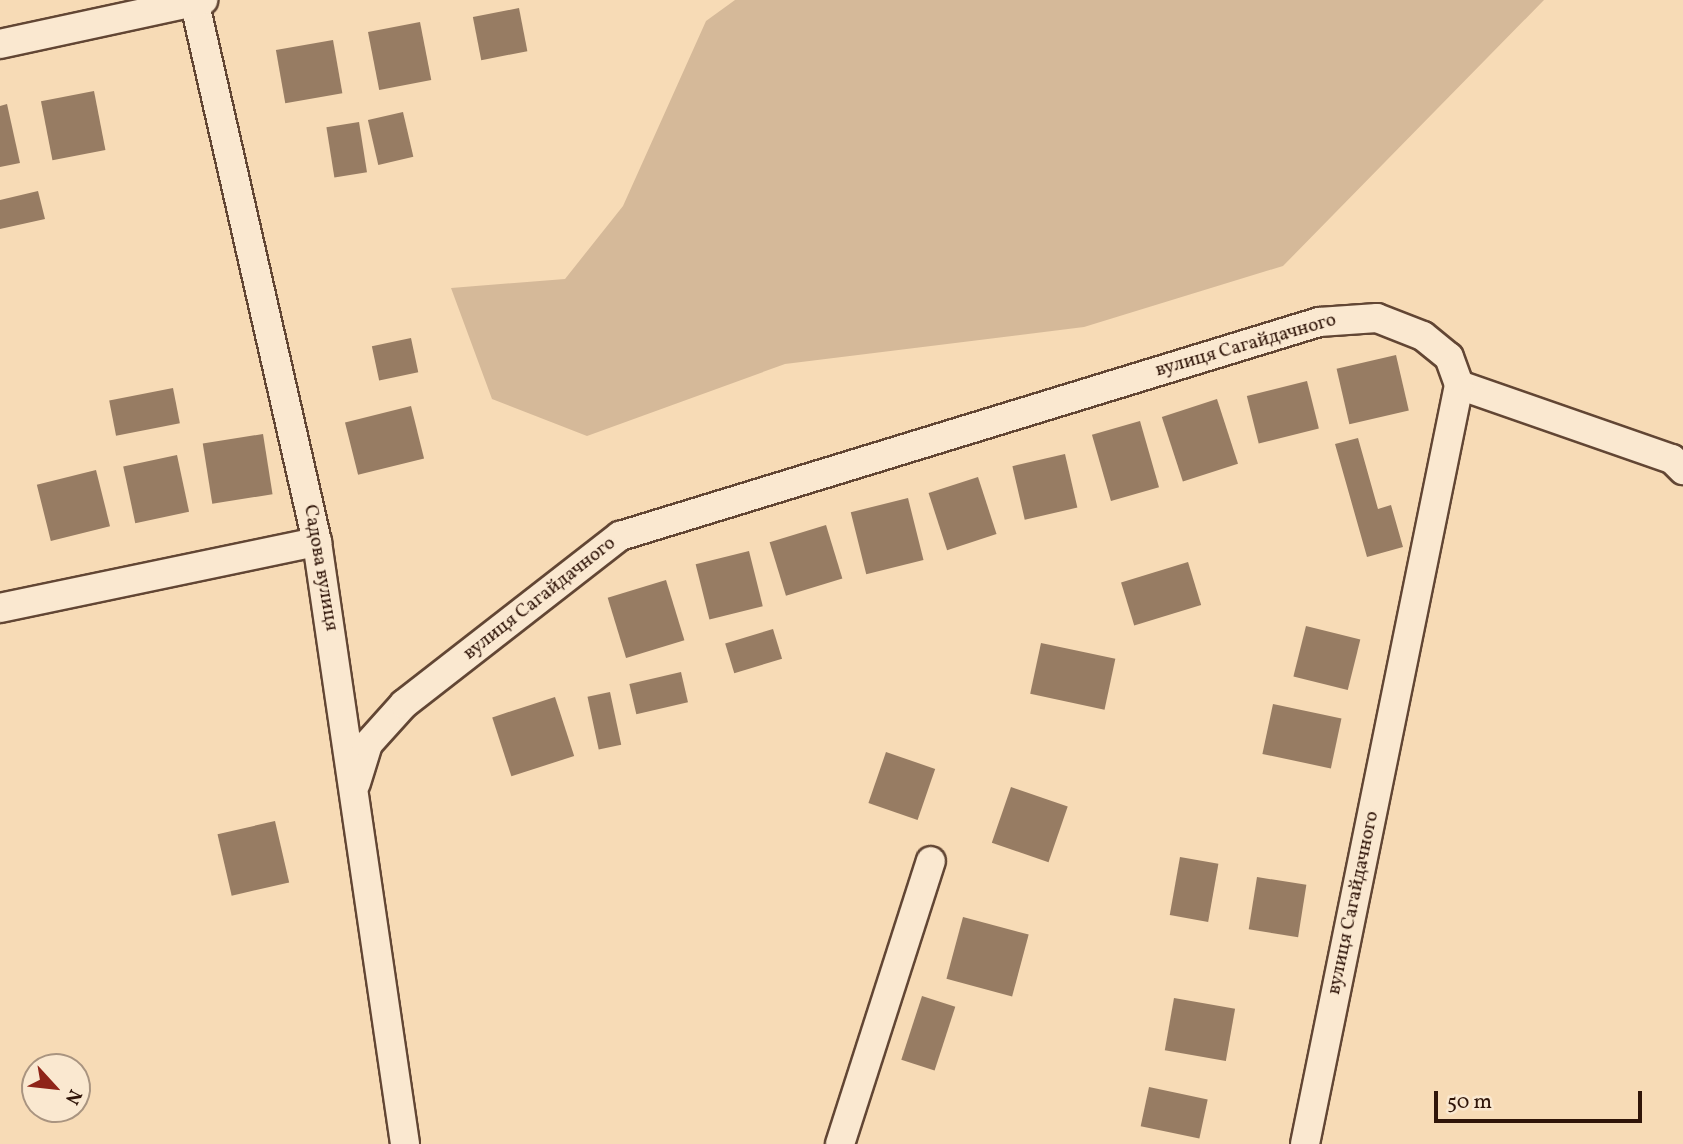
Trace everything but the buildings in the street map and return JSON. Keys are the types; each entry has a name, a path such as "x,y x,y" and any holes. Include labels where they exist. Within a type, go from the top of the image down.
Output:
{"street":[{"path":"0,44 197,1"},
{"name":"Садова вулиця","path":"197,1 317,542 356,783 405,1144"},
{"name":"вулиця Сагайдачного","path":"356,783 368,744 404,704 620,536 1319,322 1377,318 1423,336 1449,357 1459,385 1305,1144"},
{"path":"1459,385 1672,459 1683,470"},
{"path":"0,608 317,542"},
{"path":"840,1144 931,861"}],"shaded area":[{"path":"735,0 1544,0 1283,266 1084,327 785,364 587,436 492,399 451,288 565,279 623,206 706,21"}]}
